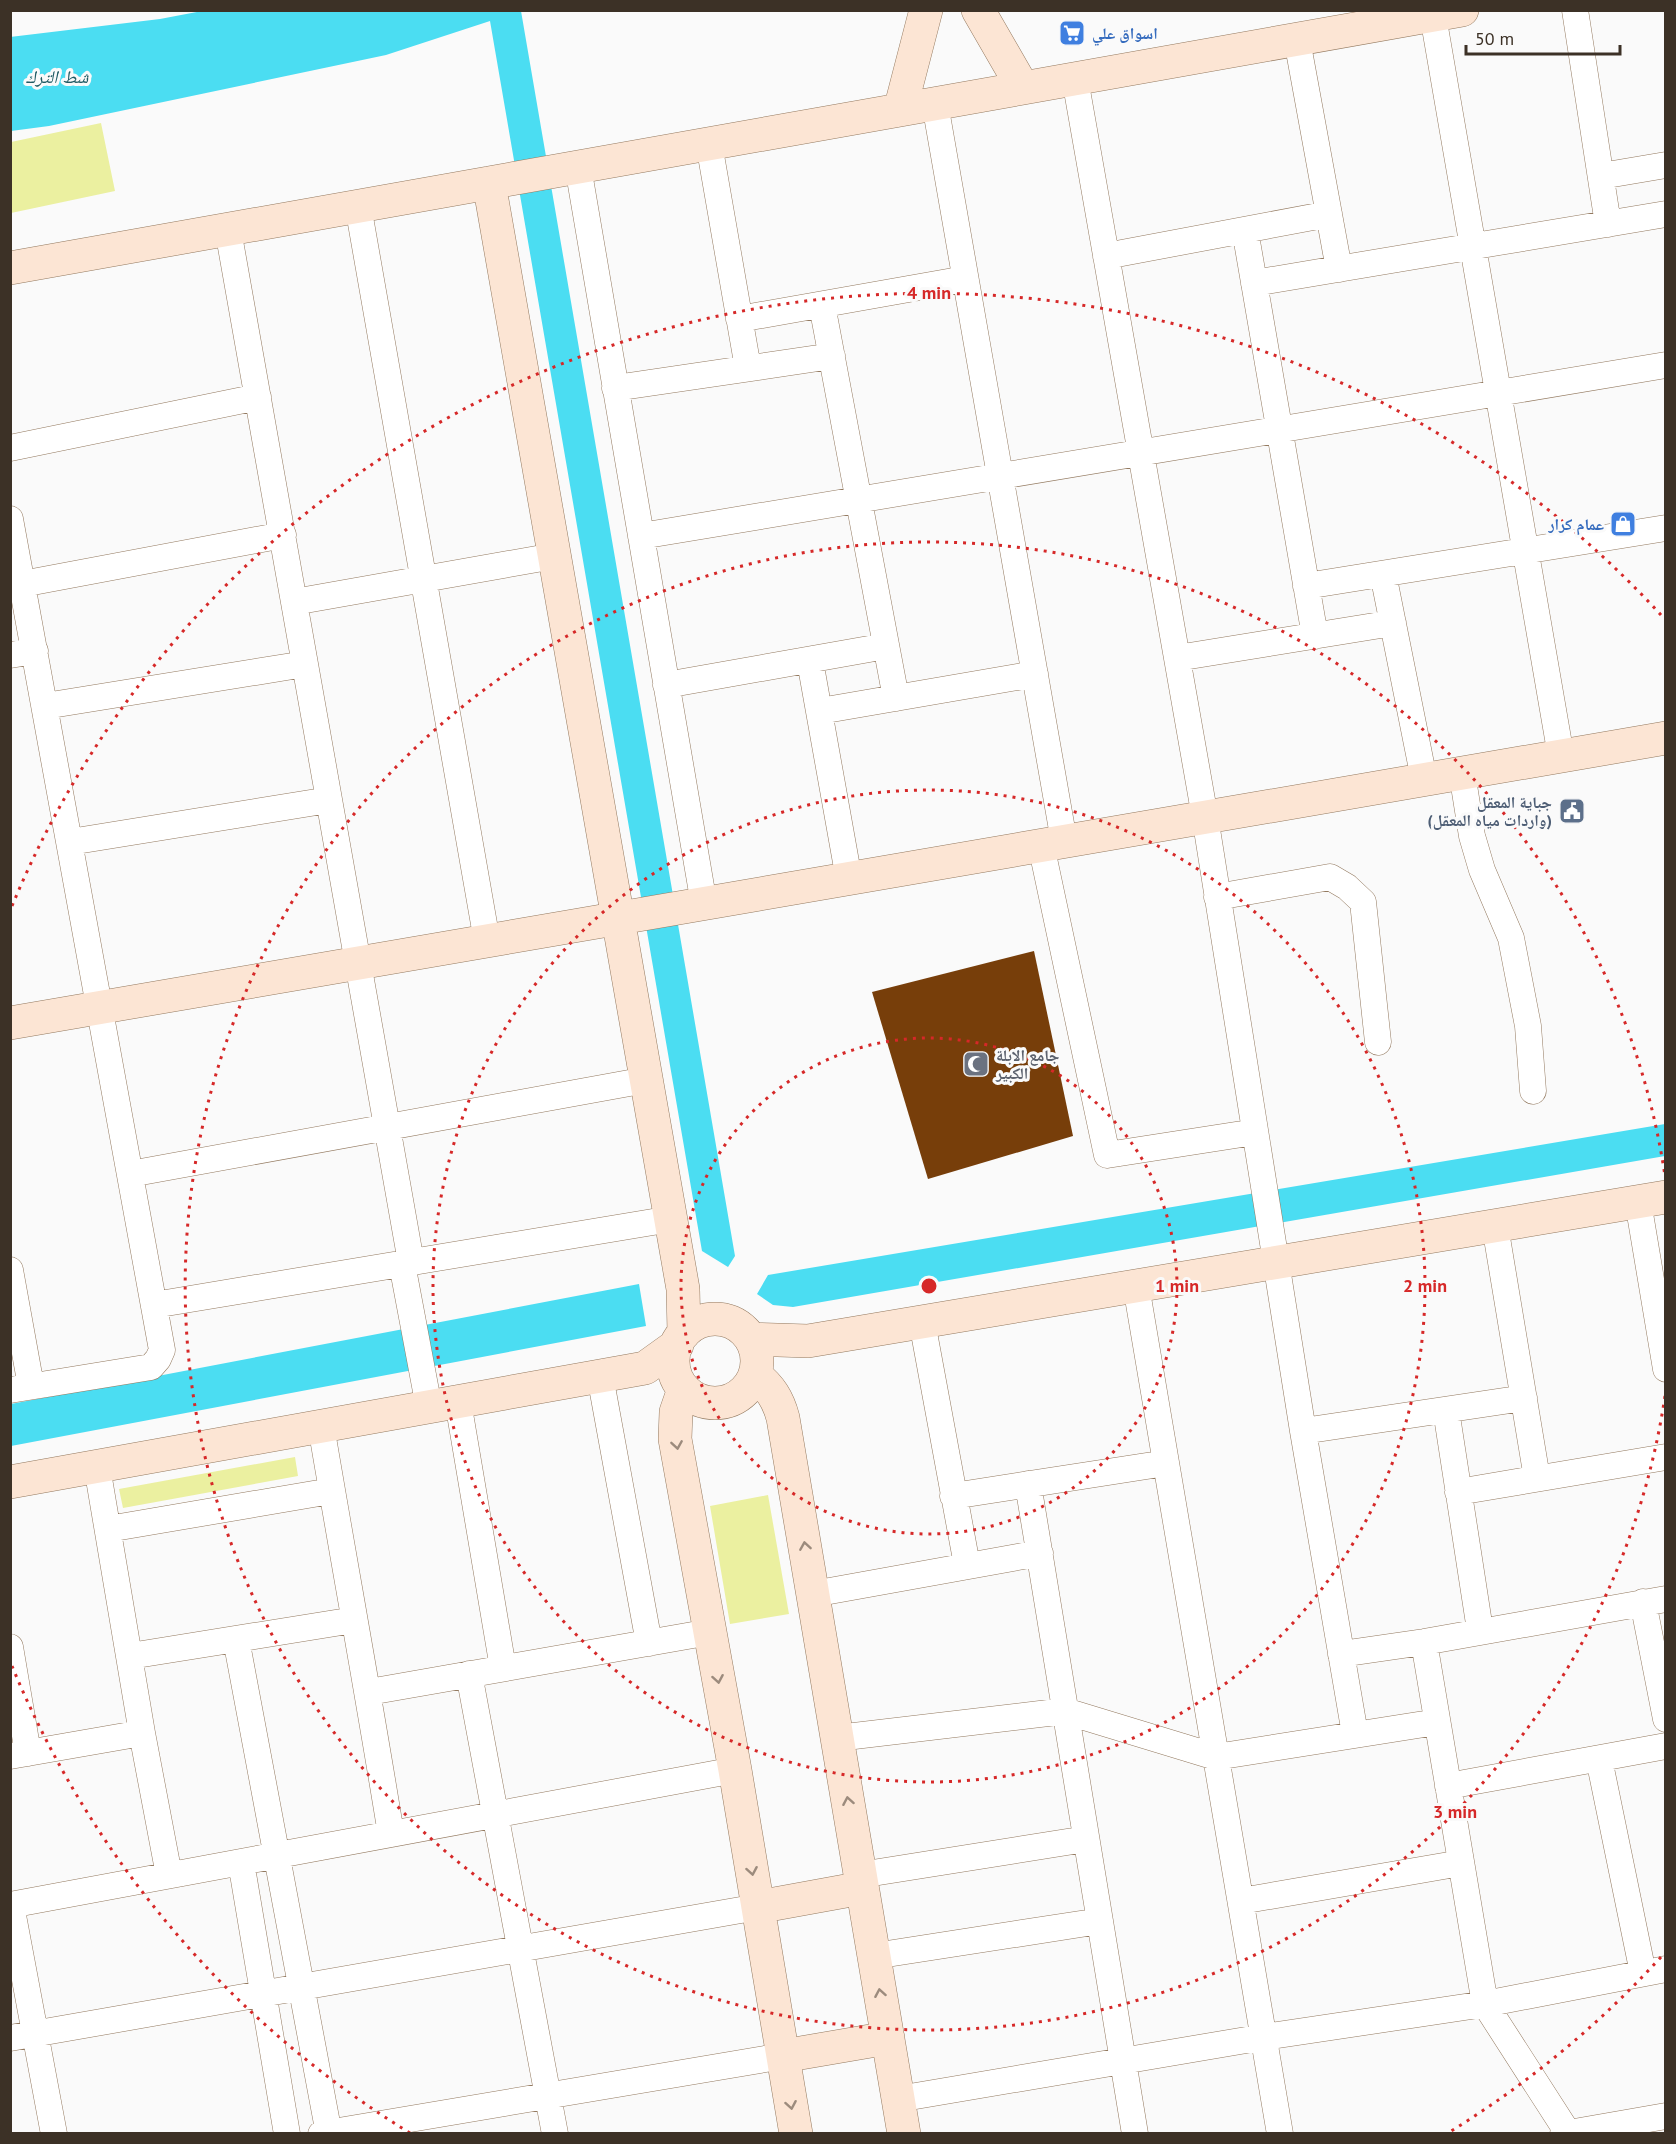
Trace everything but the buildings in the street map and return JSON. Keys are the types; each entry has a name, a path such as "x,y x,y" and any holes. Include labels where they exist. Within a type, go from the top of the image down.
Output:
{"street":[{"path":"900,110 926,10"},
{"path":"978,10 1023,88"},
{"path":"1575,10 1608,224"},
{"path":"10,268 1447,13 1473,247 1561,756"},
{"path":"1297,40 1339,269"},
{"path":"1075,79 1218,897 1303,1431 1355,1734"},
{"path":"934,104 1035,674 1053,843 1107,1155 1255,1132"},
{"path":"709,144 748,368"},
{"path":"1601,176 1665,165"},
{"path":"578,167 704,904"},
{"path":"489,183 683,1289 680,1339 674,1364 682,1386 676,1412 675,1438 735,1770 796,2133"},
{"path":"358,206 487,941"},
{"path":"1106,256 1329,214"},
{"path":"1254,283 1665,214"},
{"path":"228,230 387,1126 407,1263 443,1404 503,1668"},
{"path":"1245,230 1314,636"},
{"path":"739,319 965,279"},
{"path":"822,305 896,698"},
{"path":"615,388 832,356"},
{"path":"641,536 1665,365"},
{"path":"10,448 258,397"},
{"path":"10,519 22,584 23,653 45,706 162,1350 158,1359 151,1367 21,1388 10,1270"},
{"path":"1306,586 1665,528"},
{"path":"22,584 283,535"},
{"path":"294,602 554,556"},
{"path":"1383,574 1424,779"},
{"path":"1176,658 1393,623"},
{"path":"666,685 886,646"},
{"path":"810,661 849,879"},
{"path":"45,706 305,664"},
{"path":"820,711 1035,674"},
{"path":"10,1023 1665,738"},
{"path":"1462,773 1472,836 1482,870 1511,938 1528,1026 1533,1091"},
{"path":"69,842 329,800"},
{"path":"1218,897 1330,877 1347,886 1363,902 1378,1042"},
{"path":"130,1174 646,1080"},
{"path":"754,1359 808,1341 1652,1200 1665,1369"},
{"path":"154,1305 671,1219"},
{"path":"1495,1226 1537,1478"},
{"path":"1136,1286 1280,2133"},
{"path":"683,1289 721,1319 739,1326 765,1383 774,1393 783,1418 904,2133"},
{"path":"10,1482 645,1368 680,1339 694,1324 721,1319"},
{"path":"922,1322 967,1565"},
{"path":"645,1368 682,1386 693,1396 705,1401 717,1402 729,1400 749,1385 754,1359"},
{"path":"600,1376 650,1642"},
{"path":"1303,1431 1524,1398"},
{"path":"1446,1410 1480,1630"},
{"path":"321,1426 354,1620 369,1692 391,1834"},
{"path":"1458,1492 1665,1457"},
{"path":"953,1496 1166,1462"},
{"path":"97,1467 142,1733 169,1875"},
{"path":"1028,1484 1135,2133"},
{"path":"108,1528 332,1491"},
{"path":"813,1594 1040,1553"},
{"path":"1341,1654 1424,1642 1480,1630 1654,1601 1665,1719"},
{"path":"130,1656 354,1620"},
{"path":"369,1692 710,1632"},
{"path":"236,1639 326,2133 888,2038"},
{"path":"1424,1642 1485,2004 1566,2133 1656,2123"},
{"path":"12,1658 20,1755 142,1733"},
{"path":"469,1674 555,2133"},
{"path":"837,1738 1065,1711 1216,1757 1437,1722"},
{"path":"1448,1786 1665,1746"},
{"path":"898,2099 1264,2037 1485,2004 1654,1971 1599,1759"},
{"path":"54,2133 23,2035 11,1905 735,1770"},
{"path":"23,2035 758,1907 861,1882 1086,1839"},
{"path":"241,1862 287,2133"},
{"path":"1240,1901 1461,1863"},
{"path":"874,1956 1100,1921"}],"green space":[{"path":"101,123 115,191 11,213 11,142"},
{"path":"295,1457 298,1476 123,1508 119,1489"},
{"path":"768,1495 789,1614 730,1624 710,1506"}],"water":[{"name":"شط الترك","path":"202,11 521,11 735,1256 728,1267 702,1251 490,21 386,55 49,126 11,131 10,37 160,19"},
{"path":"1665,1124 1665,1156 793,1307 773,1305 757,1294 768,1275"},
{"path":"639,1284 646,1326 11,1446 11,1404"}],"place":[{"name":"اسواق علي","path":"1072,33"},
{"name":"عمام كرار","path":"1623,524"},
{"name":"جباية المعقل (واردات مياه المعقل)","path":"1572,811"},
{"name":"جامع الابلة الكبير","path":"976,1064"}]}
